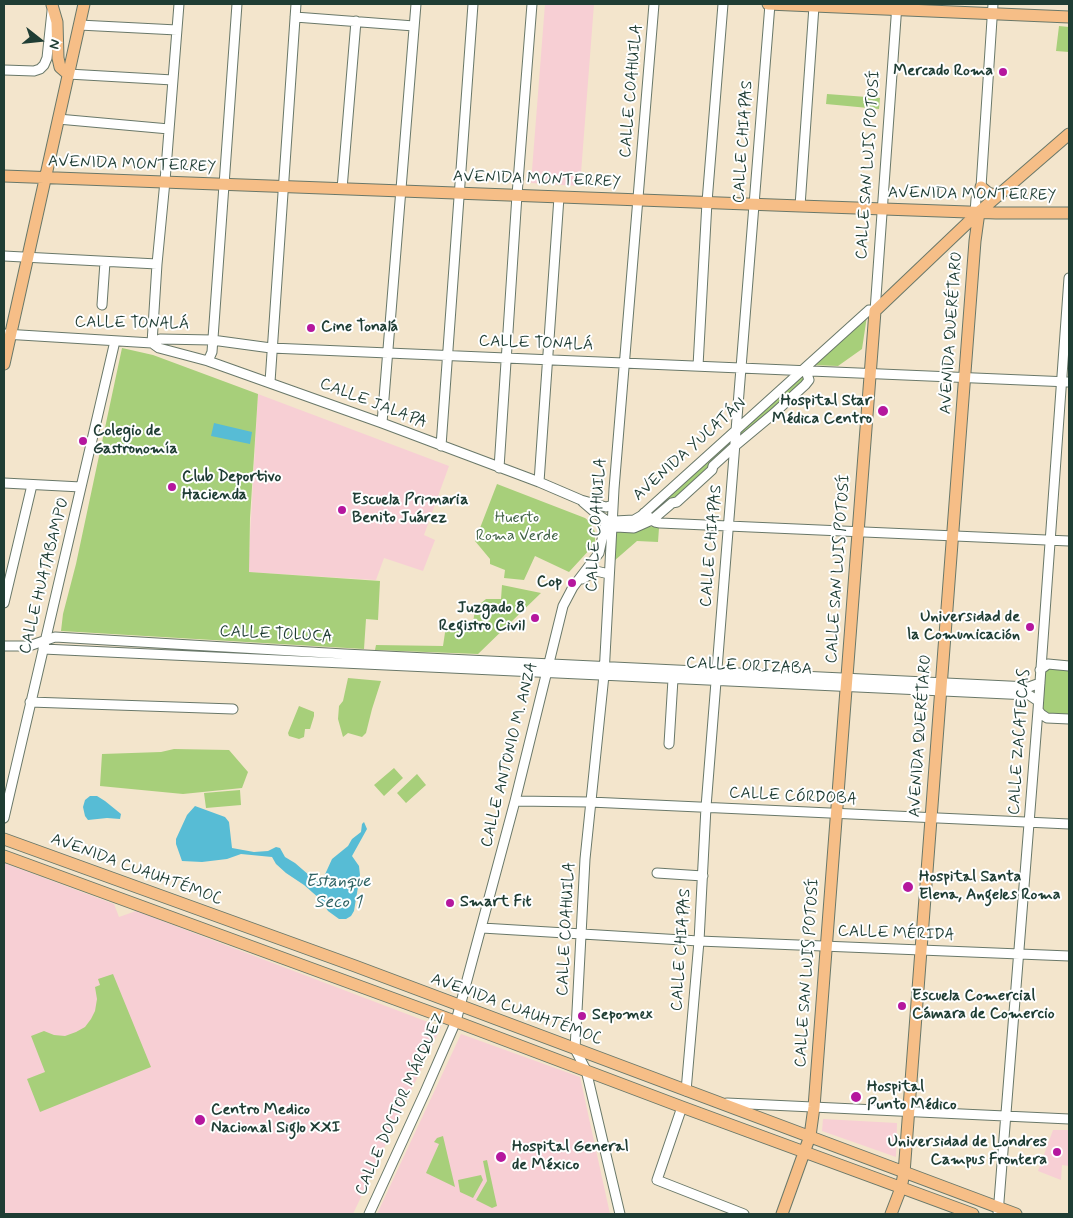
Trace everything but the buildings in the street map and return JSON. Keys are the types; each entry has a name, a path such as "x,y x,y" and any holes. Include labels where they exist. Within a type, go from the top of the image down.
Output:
{"main road":[{"path":"4,364 7,334 27,258 84,4"},
{"path":"769,4 992,9 1069,18"},
{"path":"52,5 57,22 60,67 68,74"},
{"path":"981,187 988,193 998,196 1069,134"},
{"name":"AVENIDA MONTERREY","path":"4,176 882,209 1069,213"},
{"name":"AVENIDA YUCATÁN","path":"875,311 977,212 998,196"},
{"path":"950,211 958,221 960,230"},
{"name":"AVENIDA QUERÉTARO","path":"891,1214 901,1188 904,1173 977,212"},
{"name":"CALLE SAN LUIS POTOSÍ","path":"782,1214 810,1136 814,1107 875,311"},
{"name":"AVENIDA CUAUHTÉMOC","path":"4,839 722,1103 999,1211 1016,1214"},
{"name":"AVENIDA CUAUHTÉMOC","path":"4,856 456,1021 682,1107 973,1214"}],"street":[{"path":"152,342 157,264 166,181 178,4"},
{"path":"208,361 212,352 237,4"},
{"path":"270,382 296,4"},
{"path":"382,423 416,4"},
{"path":"441,446 473,4"},
{"path":"499,468 532,4"},
{"name":"CALLE COAHUILA","path":"575,1049 590,802 604,671 613,505 654,4"},
{"path":"698,366 707,202 723,4"},
{"name":"CALLE CHIAPAS","path":"686,1091 699,941 706,807 755,204 769,4"},
{"path":"4,70 40,69 47,58 52,5"},
{"path":"800,206 814,6"},
{"name":"CALLE SAN LUIS POTOSÍ","path":"875,311 897,7"},
{"name":"AVENIDA QUERÉTARO","path":"977,212 976,199 981,187 992,9"},
{"path":"295,17 414,26"},
{"path":"342,189 356,21"},
{"path":"79,25 177,30"},
{"path":"68,74 173,80"},
{"path":"58,120 169,128"},
{"path":"539,482 559,197"},
{"path":"4,256 157,264"},
{"path":"102,305 105,262"},
{"name":"CALLE ZACATECAS","path":"999,1211 1050,540 1066,381 1069,278"},
{"name":"AVENIDA YUCATÁN","path":"804,371 809,380 805,385 736,444 713,466 712,470 676,502 641,526 628,528 616,527 612,524 615,521 634,520 644,513 804,371 869,310 875,311"},
{"name":"CALLE TONALÁ","path":"7,334 115,341 152,342 160,339 212,340 271,348 1066,381"},
{"name":"CALLE HUATABAMPO","path":"4,818 115,341"},
{"name":"CALLE JALAPA","path":"152,342 159,348 208,361 382,423 539,482 581,500 606,507 613,505"},
{"path":"4,484 81,487"},
{"path":"4,604 32,485"},
{"name":"CALLE JALAPA","path":"581,500 612,524"},
{"path":"644,513 652,520 660,523 1069,541"},
{"name":"CALLE ANTONIO M. ANZA","path":"460,1006 515,801 563,606 571,590 599,552 605,526 612,524"},
{"path":"578,581 596,571 609,574"},
{"name":"CALLE TOLUCA","path":"4,646 314,657 547,669"},
{"path":"1040,670 1048,664 1069,666"},
{"name":"CALLE ORIZABA","path":"547,669 941,687 1029,695 1038,705 1041,714 1047,718 1069,719"},
{"name":"CALLE ORIZABA","path":"604,671 673,679 717,676"},
{"path":"669,744 673,679"},
{"name":"CALLE ORIZABA","path":"941,687 1029,687 1040,683"},
{"path":"30,702 233,708"},
{"name":"CALLE CÓRDOBA","path":"515,801 590,802 1069,824"},
{"path":"657,873 703,876"},
{"name":"CALLE MÉRIDA","path":"482,928 699,941 1069,956"},
{"name":"CALLE DOCTOR MÁRQUEZ","path":"369,1214 425,1092 456,1021 460,1006"},
{"path":"575,1049 586,1070 620,1214"},
{"path":"722,1103 1069,1119"},
{"path":"682,1107 657,1180 744,1214"}],"shaded area":[{"path":"545,4 594,4 580,186 531,183"},
{"name":"Escuela Primaria Benito Juárez","path":"258,394 449,466 424,535 435,540 423,571 384,558 376,580 248,572"},
{"name":"Centro Medico Nacional Siglo XXI","path":"4,863 114,904 119,917 136,911 441,1027 353,1214 4,1214"},
{"name":"Hospital General de México","path":"461,1034 580,1077 610,1214 377,1214"},
{"path":"823,1119 897,1123 896,1157 822,1131"},
{"name":"Universidad de Londres Campus Frontera","path":"1053,1130 1069,1130 1069,1166 1062,1165 1061,1180 1038,1171"}],"green space":[{"path":"1059,26 1069,27 1069,52 1056,51"},
{"path":"827,94 880,98 879,109 826,104"},
{"path":"867,316 862,349 838,366 812,365"},
{"path":"122,348 153,355 258,394 250,518 249,572 380,581 378,620 366,619 364,649 61,631 63,614 76,564"},
{"path":"803,373 808,380 739,440 739,431"},
{"path":"734,437 735,444 658,514 650,515 651,512"},
{"name":"Huerto Roma Verde","path":"497,484 585,518 590,522 595,532 595,542 592,547 569,572 535,556 524,580 504,578 505,570 490,564 490,559 475,541"},
{"path":"653,526 659,528 658,542 637,541 614,561 617,531 630,531"},
{"path":"502,585 541,593 478,654 375,650 376,645 443,646 446,626 473,624 475,608 486,599 501,599"},
{"path":"1069,666 1069,719 1047,718 1038,701 1043,667"},
{"path":"348,678 381,681 366,733 362,737 348,733 343,737 338,719 339,706 343,701"},
{"path":"299,706 314,712 314,716 310,729 305,729 304,737 299,739 289,736 288,733"},
{"path":"174,749 229,750 248,772 242,788 183,794 100,786 102,754 161,752"},
{"path":"394,768 403,778 384,796 374,785"},
{"path":"417,774 426,785 406,803 397,793"},
{"path":"240,790 241,805 206,808 204,793"},
{"path":"113,974 151,1067 40,1112 27,1079 45,1072 31,1036 44,1031 54,1035 65,1036 85,1027 95,1011 97,999 95,987 100,985 98,979"},
{"path":"443,1136 455,1187 426,1173 439,1144 434,1142 437,1138"},
{"path":"487,1160 497,1206 492,1208 476,1200 487,1181 483,1161"},
{"path":"481,1175 483,1180 473,1198 460,1192 458,1180"}],"water":[{"path":"214,423 252,432 250,444 211,436"},
{"path":"90,796 97,796 105,801 121,814 120,819 88,820 83,807 85,800"},
{"name":"Estanque Seco 1","path":"195,806 225,817 229,822 232,848 254,852 268,851 276,847 280,848 285,857 317,882 322,881 332,859 361,832 364,822 367,829 352,856 359,866 360,875 354,911 351,916 346,919 339,919 328,911 320,899 286,873 276,864 272,857 241,854 227,859 202,862 182,861 176,839 187,815"}],"place":[{"name":"Mercado Roma","path":"1003,72"},
{"name":"Cine Tonalá","path":"311,328"},
{"name":"Hospital Star Médica Centro","path":"883,411"},
{"name":"Colegio de Gastronomía","path":"83,441"},
{"name":"Club Deportivo Hacienda","path":"172,487"},
{"name":"Escuela Primaria Benito Juárez","path":"342,510"},
{"name":"Cop","path":"572,583"},
{"name":"Juzgado 8 Registro Civil","path":"535,618"},
{"name":"Universidad de la Comunicación","path":"1030,627"},
{"name":"Hospital Santa Elena, Angeles Roma","path":"908,887"},
{"name":"Smart Fit","path":"450,903"},
{"name":"Escuela Comercial Cámara de Comercio","path":"902,1006"},
{"name":"Sepomex","path":"582,1016"},
{"name":"Hospital Punto Médico","path":"856,1097"},
{"name":"Centro Medico Nacional Siglo XXI","path":"200,1120"},
{"name":"Universidad de Londres Campus Frontera","path":"1057,1152"},
{"name":"Hospital General de México","path":"501,1157"}]}
